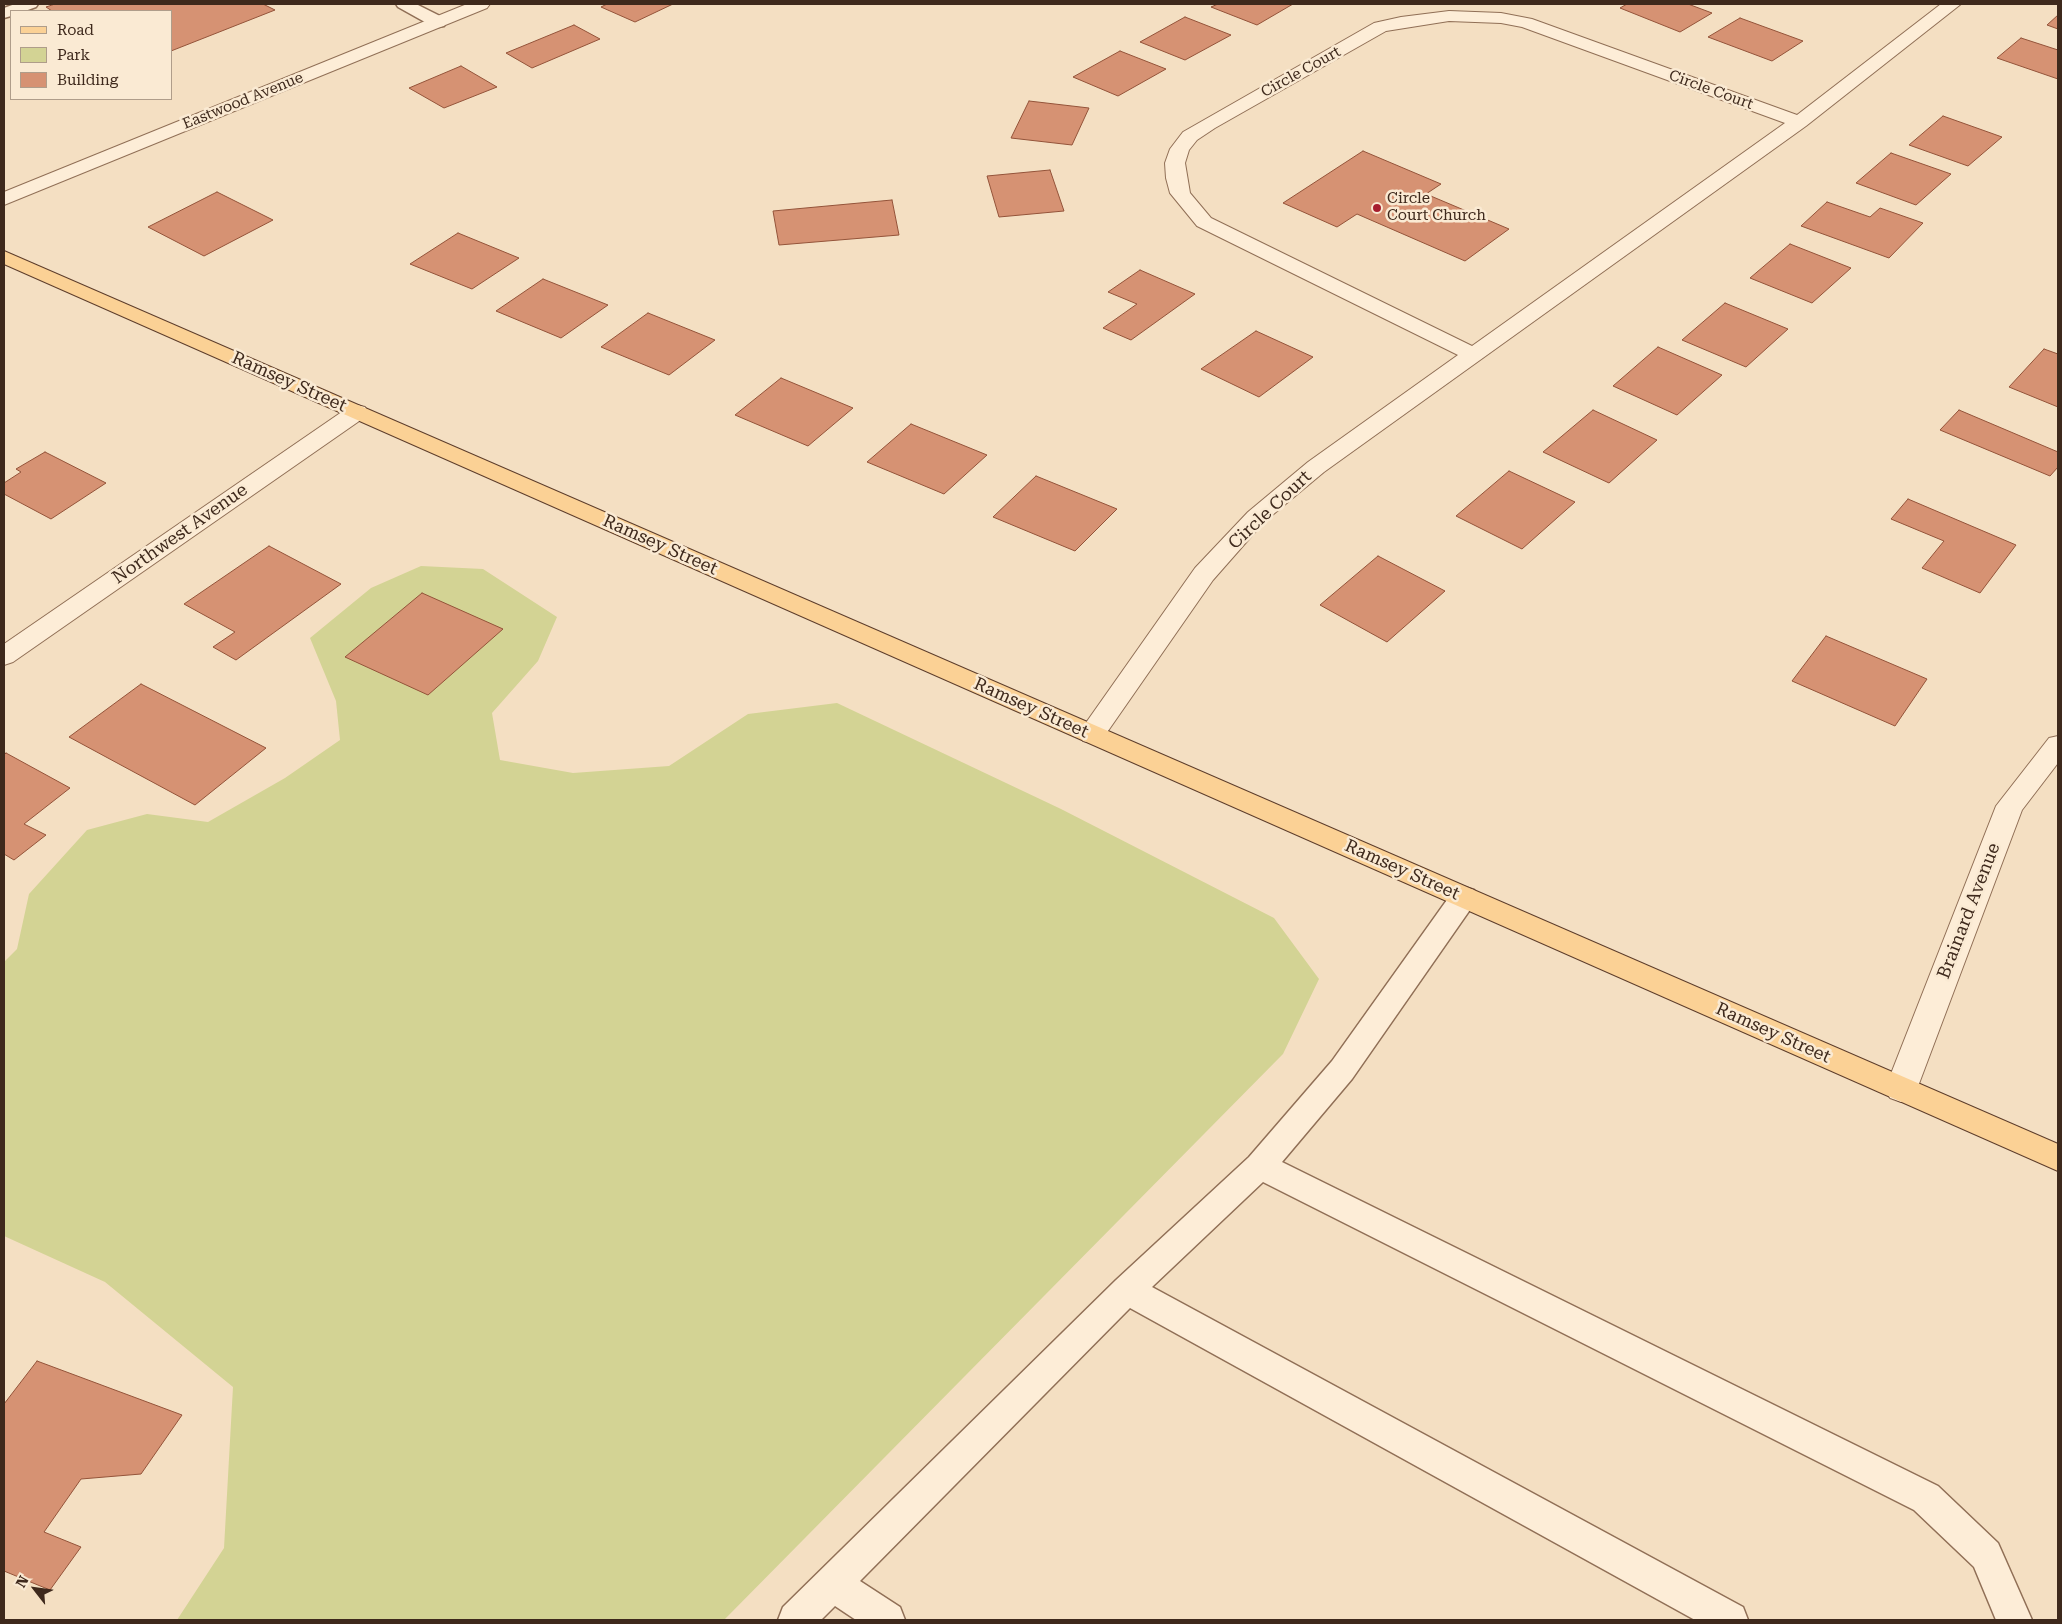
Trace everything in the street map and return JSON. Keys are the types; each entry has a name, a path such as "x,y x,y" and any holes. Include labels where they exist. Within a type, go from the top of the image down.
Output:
{"main road":[{"name":"Ramsey Street","path":"4,257 2058,1158"}],"street":[{"name":"Eastwood Avenue","path":"4,199 481,4"},
{"name":"Circle Court","path":"1092,734 1204,574 1256,517 1316,467 1799,122 1952,4"},
{"name":"Circle Court","path":"1474,355 1204,222 1180,193 1175,163 1180,149 1190,136 1208,124 1380,27 1401,22 1449,16 1501,18 1526,23 1799,122"},
{"name":"Northwest Avenue","path":"4,656 357,412"},
{"name":"Brainard Avenue","path":"1901,1089 2010,806 2058,745"}],"lane":[{"path":"13,10 30,4"},
{"path":"404,4 438,22"},
{"path":"796,1620 1127,1290 1260,1166 1342,1070 1464,898"},
{"path":"1260,1166 1926,1498 1986,1555 2014,1620"},
{"path":"1127,1290 1730,1620"},
{"path":"833,1583 887,1620"}],"green space":[{"path":"421,566 483,569 557,617 538,661 492,713 500,760 573,773 669,766 748,714 837,703 1061,809 1274,918 1319,979 1283,1054 724,1620 177,1620 224,1548 233,1387 105,1282 4,1236 4,962 17,949 29,894 87,830 147,814 208,822 285,778 340,740 336,701 310,638 371,588"}],"building":[{"path":"55,4 263,4 275,10 172,51 172,10 50,10 46,7"},
{"path":"607,4 673,4 635,22 601,7"},
{"path":"1218,4 1293,4 1257,25 1211,7"},
{"path":"1627,4 1688,4 1712,13 1680,32 1620,8"},
{"path":"2058,15 2058,29 2047,25"},
{"path":"1185,17 1231,35 1185,60 1140,42"},
{"path":"1740,18 1803,41 1772,61 1708,37"},
{"path":"574,25 600,39 532,68 506,53"},
{"path":"2021,38 2058,50 2058,79 1997,58"},
{"path":"1120,51 1166,69 1118,96 1073,77"},
{"path":"461,66 497,87 444,108 409,88"},
{"path":"1029,101 1089,108 1072,145 1011,138"},
{"path":"1943,116 2002,137 1968,166 1909,145"},
{"name":"Circle Court Church","path":"1363,151 1441,184 1426,194 1509,229 1465,261 1357,214 1337,227 1283,203"},
{"path":"1891,153 1951,174 1916,205 1856,183"},
{"path":"1050,170 1064,211 999,217 987,176"},
{"path":"217,192 273,220 204,256 148,227"},
{"path":"892,200 899,235 779,245 773,211"},
{"path":"1827,202 1870,217 1880,208 1923,223 1889,258 1801,226"},
{"path":"458,233 519,258 472,289 410,264"},
{"path":"1790,244 1851,268 1812,303 1750,278"},
{"path":"1140,270 1195,294 1131,340 1103,328 1137,304 1108,292"},
{"path":"543,279 608,305 561,338 496,311"},
{"path":"1725,303 1788,329 1746,367 1682,340"},
{"path":"648,313 715,340 669,375 601,347"},
{"path":"1256,331 1313,357 1259,397 1201,369"},
{"path":"1658,347 1722,375 1677,415 1613,386"},
{"path":"2044,349 2058,354 2058,407 2009,387"},
{"path":"781,378 853,408 808,446 735,415"},
{"path":"1593,410 1657,440 1609,483 1543,452"},
{"path":"1959,410 2058,452 2058,467 2050,476 1940,430"},
{"path":"911,424 987,455 944,494 867,462"},
{"path":"45,452 106,483 51,519 4,494 4,483 21,472 16,469"},
{"path":"1509,471 1575,502 1522,549 1456,516"},
{"path":"1036,476 1117,509 1075,551 993,517"},
{"path":"1908,499 2016,545 1980,593 1922,568 1944,541 1891,519"},
{"path":"269,546 341,584 236,660 213,647 235,632 184,604"},
{"path":"1378,556 1445,591 1387,642 1320,605"},
{"path":"422,593 503,629 428,695 345,657"},
{"path":"1826,636 1927,679 1895,726 1792,681"},
{"path":"141,684 266,748 195,805 69,737"},
{"path":"6,753 70,788 24,824 46,835 14,860 4,854 4,755"},
{"path":"37,1361 182,1415 141,1474 81,1479 44,1532 81,1547 50,1590 4,1571 4,1404"}],"place":[{"name":"Circle Court Church","path":"1377,208"}]}
